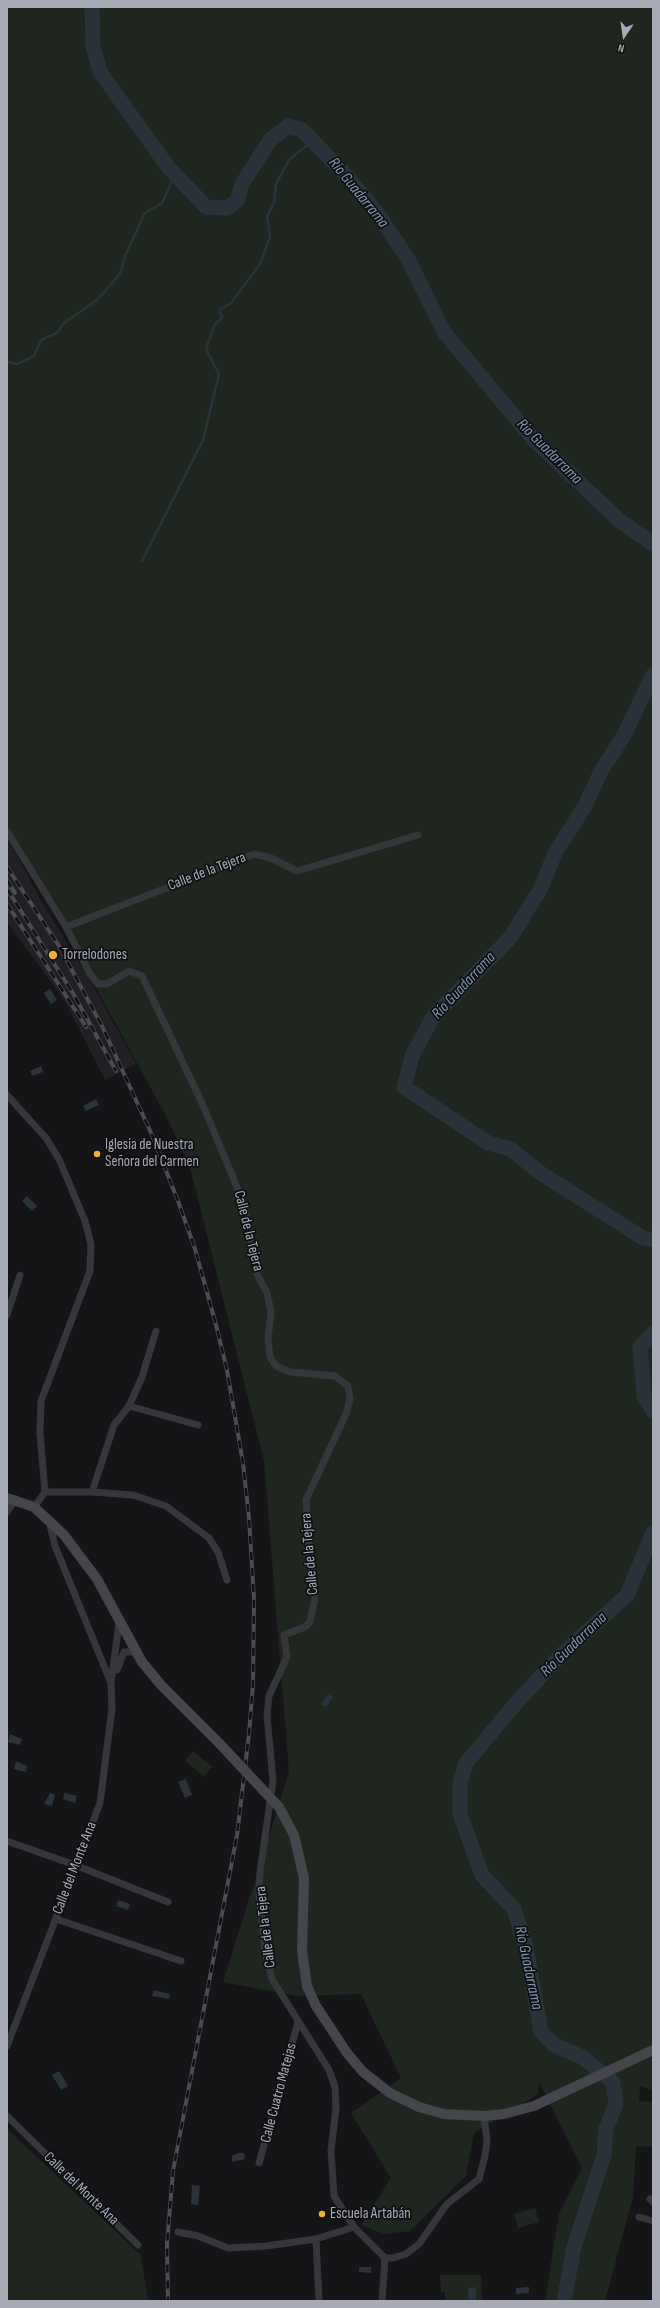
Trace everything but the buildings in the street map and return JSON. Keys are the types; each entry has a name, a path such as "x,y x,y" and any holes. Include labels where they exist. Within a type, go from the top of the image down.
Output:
{"main road":[{"path":"11,1499 34,1507 48,1519 83,1558 135,1652 160,1685 219,1743 279,1807 294,1835 304,1878 302,1951 305,1979 313,1999 333,2033 363,2072 390,2093 429,2110 458,2116 484,2116 524,2109 652,2051"}],"street":[{"name":"Calle de la Tejera","path":"7,831 66,927 90,974 98,984 108,984 129,972 142,976 202,1103 244,1204 257,1274 267,1293 271,1312 268,1339 270,1357 276,1366 290,1372 335,1376 348,1386 350,1399 346,1414 306,1500 310,1561 315,1598 310,1622 305,1627 284,1635 287,1657 269,1696 267,1715 273,1782 260,1872 260,1899 265,1951 272,1979 329,2070 335,2087 336,2108 331,2150 334,2196 354,2227 384,2258"},
{"name":"Calle de la Tejera","path":"66,927 254,854 271,858 297,872 418,835"},
{"path":"7,1095 46,1138 70,1181 85,1221 91,1244 92,1258 90,1271 41,1401 40,1433 45,1492 34,1507"},
{"path":"7,1315 20,1275"},
{"path":"92,1492 114,1425 129,1406 142,1377 156,1331"},
{"path":"129,1406 198,1424"},
{"path":"45,1492 92,1492 133,1495 166,1506 209,1538 218,1552 227,1580"},
{"path":"7,1512 11,1499"},
{"name":"Calle del Monte Ana","path":"48,1519 55,1546 111,1684"},
{"name":"Calle del Monte Ana","path":"7,2046 100,1803 112,1708 111,1684 120,1623"},
{"name":"Calle del Monte Ana","path":"111,1684 124,1652 135,1652"},
{"path":"7,1842 75,1865 168,1902"},
{"path":"56,1919 181,1961"},
{"name":"Calle Cuatro Matejas","path":"259,2163 298,2022"},
{"path":"382,2301 384,2258 393,2258 406,2254 419,2244 447,2204 479,2179 486,2156 487,2141 484,2116"},
{"name":"Calle del Monte Ana","path":"7,2118 138,2245"},
{"path":"639,2217 653,2221"},
{"path":"178,2232 198,2236 228,2248 266,2246 316,2238 354,2227"},
{"path":"316,2238 319,2301"}],"shaded area":[{"path":"7,7 653,7 653,2091 640,2086 639,2101 653,2102 653,2147 636,2146 633,2197 605,2301 545,2301 559,2213 582,2168 540,2083 537,2095 474,2133 466,2176 410,2231 384,2234 361,2225 391,2178 351,2113 401,2078 361,1994 297,1996 223,1982 289,1772 264,1461 189,1164 166,1116 7,825"},
{"name":"Torrelodones","path":"7,836 40,899 93,985 136,1064 105,1080 65,1001 7,922"},
{"path":"50,989 57,1000 51,1004 44,993"},
{"path":"41,1066 43,1072 32,1076 30,1071"},
{"path":"96,1099 99,1105 86,1111 83,1106"},
{"path":"27,1196 37,1206 32,1211 22,1201"},
{"path":"328,1694 333,1697 326,1707 321,1704"},
{"path":"10,1734 22,1739 20,1745 8,1742"},
{"path":"193,1751 212,1767 204,1777 185,1761"},
{"path":"16,1761 27,1766 26,1772 14,1769"},
{"path":"186,1779 192,1795 185,1798 178,1782"},
{"path":"50,1793 55,1795 52,1806 44,1804"},
{"path":"64,1793 77,1796 75,1803 63,1799"},
{"path":"118,1900 130,1904 128,1910 116,1906"},
{"path":"154,1990 170,1994 169,1999 152,1996"},
{"path":"59,2071 68,2086 61,2090 52,2075"},
{"path":"7,2129 141,2255 148,2301 7,2301"},
{"path":"238,2153 244,2153 245,2159 232,2162 232,2156"},
{"path":"192,2185 200,2186 198,2205 191,2204"},
{"path":"535,2208 539,2222 518,2228 514,2214"},
{"path":"359,2267 371,2267 371,2273 359,2272"},
{"path":"440,2275 481,2275 482,2301 442,2301 445,2299 445,2292 441,2292"},
{"path":"476,2287 476,2301 469,2301 468,2288"},
{"path":"529,2287 529,2293 516,2294 516,2288"}],"waterway":[{"name":"Río Guadarrama","path":"92,7 93,46 100,72 168,167 206,207 227,208 237,201 242,184 270,140 288,126 302,130 344,173 375,210 408,259 444,332 534,440 620,521 653,544"},
{"path":"142,561 203,440 219,374 206,349 215,324 222,318 219,310 231,303 260,264 270,237 267,216 274,203 276,184 289,160 312,141"},
{"path":"7,362 17,364 34,356 41,340 57,333 64,323 97,300 120,274 126,254 145,213 162,203 175,174"},
{"name":"Río Guadarrama","path":"653,675 623,737 601,771 585,806 555,853 541,888 510,938 433,1017 412,1056 404,1087 488,1143 511,1149 539,1172 643,1238 653,1240"},
{"name":"Río Guadarrama","path":"653,1333 640,1347 644,1396 653,1411"},
{"name":"Río Guadarrama","path":"564,2301 574,2247 604,2155 606,2129 616,2104 613,2082 582,2057 554,2045 541,2032 526,1947 514,1909 482,1875 460,1814 460,1783 466,1763 517,1702 560,1656 627,1595 653,1533"}],"railway":[{"path":"7,867 59,946 102,1026 152,1135 195,1249 215,1321 227,1370 243,1463 249,1518 254,1599 253,1684 249,1734 237,1835 173,2171 167,2244 168,2301"},
{"path":"7,880 15,893"},
{"path":"7,889 74,995 116,1071"},
{"path":"7,904 86,1027"}],"place":[{"name":"Torrelodones","path":"53,955"},
{"name":"Iglesia de Nuestra Señora del Carmen","path":"97,1154"},
{"name":"Escuela Artabán","path":"322,2214"}]}
